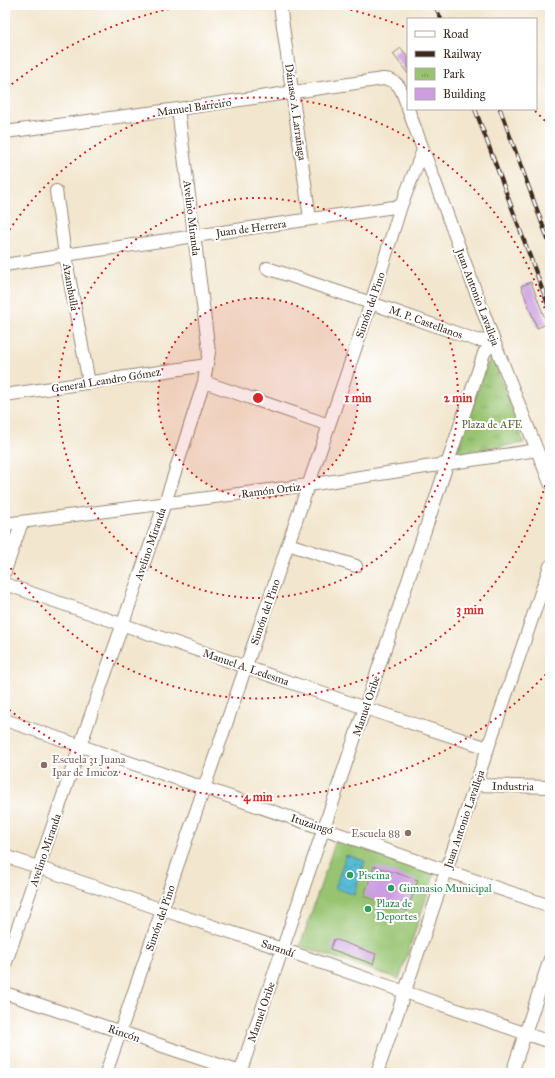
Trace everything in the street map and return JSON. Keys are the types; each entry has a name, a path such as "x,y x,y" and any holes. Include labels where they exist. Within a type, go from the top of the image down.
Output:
{"street":[{"name":"Dámaso A. Larrañaga","path":"280,5 310,219"},
{"name":"Manuel Barreiro","path":"5,132 384,79"},
{"name":"Juan Antonio Lavalleja","path":"384,79 388,79 401,87 407,105"},
{"name":"Avelino Miranda","path":"5,965 165,503 204,382 209,352 178,109"},
{"name":"Juan Antonio Lavalleja","path":"409,110 494,341 550,483"},
{"name":"Simón del Pino","path":"106,1073 371,302 401,206 423,150"},
{"name":"Azambulla","path":"56,191 65,255 88,383"},
{"name":"Juan de Herrera","path":"5,265 401,206"},
{"name":"M. P. Castellanos","path":"267,268 371,302 476,340 494,341"},
{"name":"Manuel Oribe","path":"241,1073 484,354 494,341"},
{"name":"General Leandro Gómez","path":"5,395 207,365"},
{"path":"204,382 329,425"},
{"name":"Ramón Ortiz","path":"5,524 308,485 537,450"},
{"path":"5,571 22,522"},
{"path":"288,544 356,566"},
{"name":"Juan Antonio Lavalleja","path":"377,1073 550,566"},
{"name":"Manuel A. Ledesma","path":"5,584 365,708 488,748"},
{"name":"Ituzaingó","path":"5,720 550,906"},
{"name":"Industria","path":"476,785 550,787"},
{"name":"Sarandí","path":"5,856 282,949 550,1042"},
{"path":"512,1073 550,959"},
{"name":"Rincón","path":"5,993 121,1031 241,1073"}],"green space":[{"name":"Plaza de AFE","path":"489,359 494,360 524,443 460,453 457,451"},
{"name":"Plaza de Deportes","path":"336,840 435,872 399,979 300,946"}],"water":[{"name":"Piscina","path":"346,855 365,861 354,895 335,888"}],"building":[{"path":"401,48 407,57 407,73 393,54"},
{"path":"531,282 547,324 537,328 521,286"},
{"name":"Gimnasio Municipal","path":"374,866 418,880 407,911 364,896"},
{"path":"334,939 376,954 373,964 330,949"}],"railway":[{"path":"435,5 441,18"},
{"path":"475,110 550,310"},
{"path":"500,110 550,245"}],"place":[{"name":"Escuela 31 Juana Ipar de Imicoz","path":"44,765"},
{"name":"Escuela 88","path":"408,833"},
{"name":"Piscina","path":"350,875"},
{"name":"Gimnasio Municipal","path":"391,888"},
{"name":"Plaza de Deportes","path":"368,909"}]}
